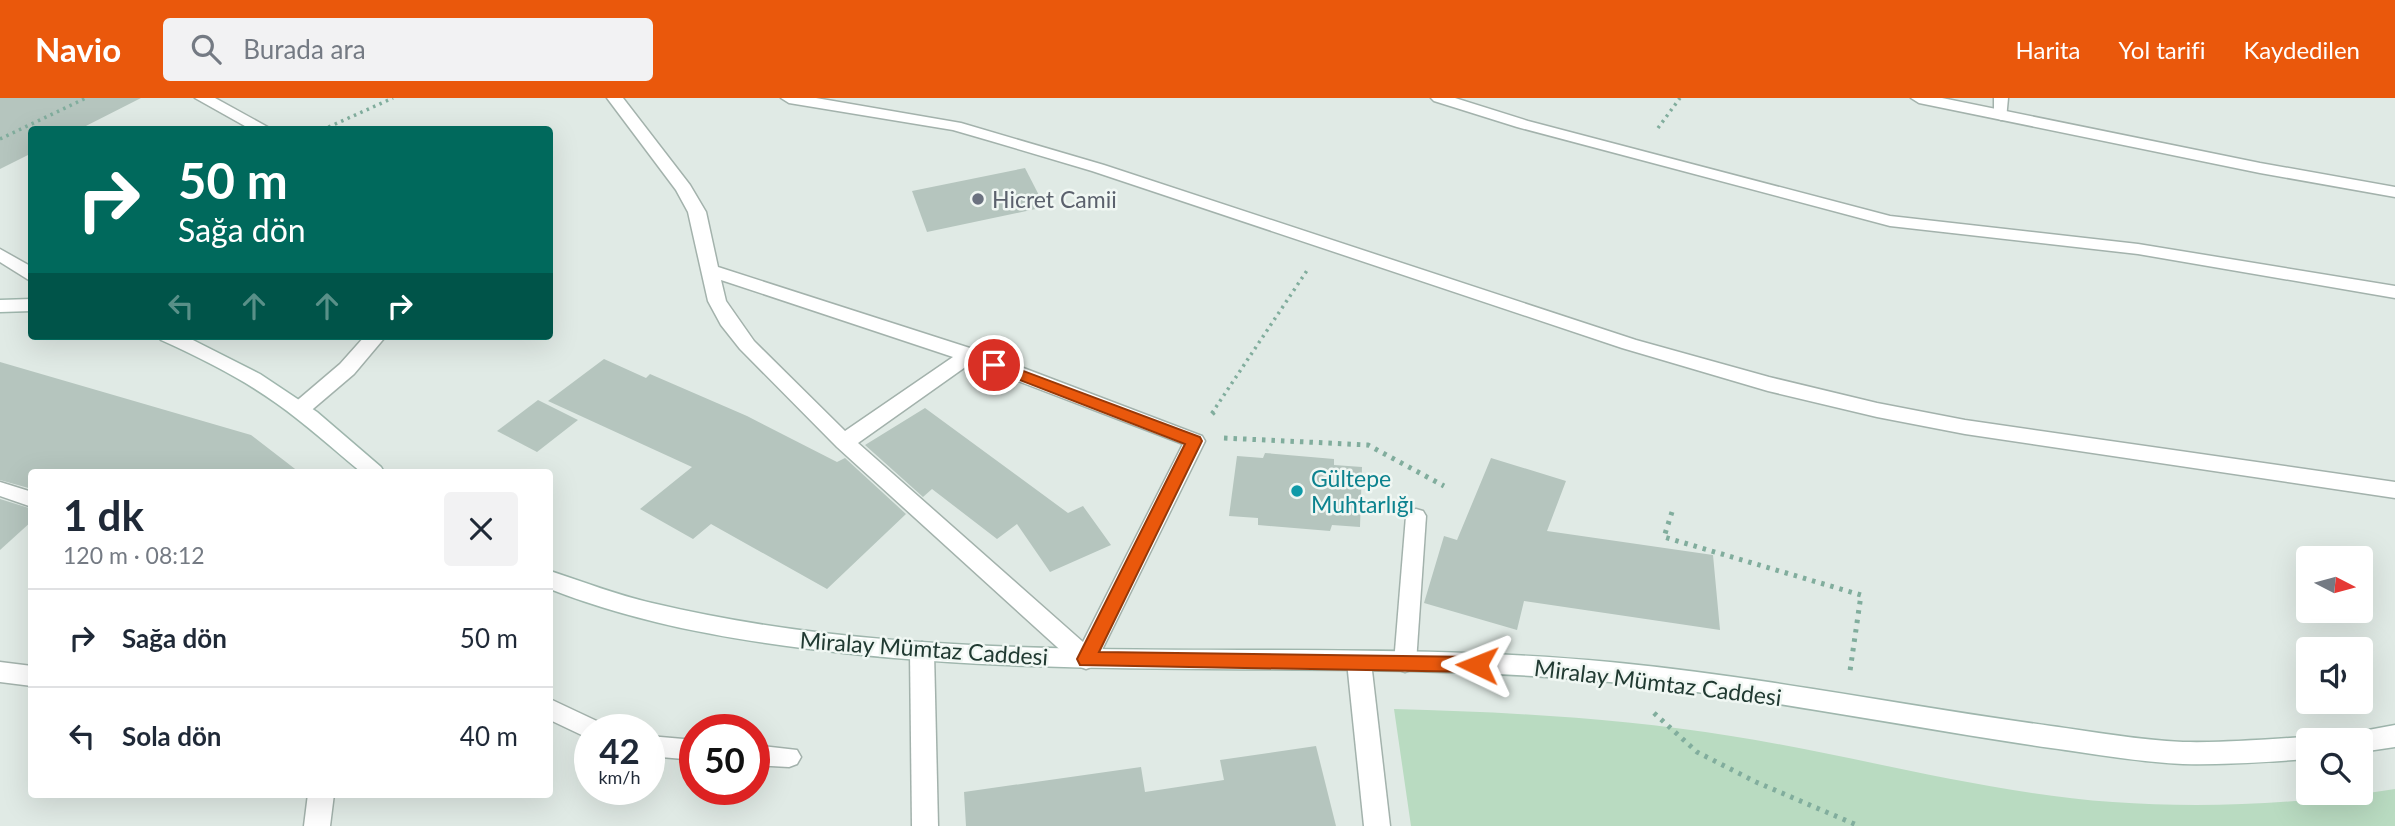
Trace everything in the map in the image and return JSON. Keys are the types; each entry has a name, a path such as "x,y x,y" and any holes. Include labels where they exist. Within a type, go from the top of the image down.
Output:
{"street":[{"path":"203,98 257,126"},
{"path":"615,98 684,190 697,212 717,301 728,321 747,345 844,442 1086,659 1196,439 969,355 711,271"},
{"path":"789,98 955,126 997,138 1629,344 1768,384 1877,410 1965,427 2395,490"},
{"path":"1439,98 1523,124 1890,221 2138,249 2395,292"},
{"path":"1919,98 2260,168 2395,192"},
{"path":"0,254 28,273"},
{"path":"0,306 28,305"},
{"path":"177,340 217,358 300,410 370,469"},
{"path":"300,410 347,369 372,340"},
{"path":"844,442 969,355"},
{"name":"Miralay Mümtaz Caddesi","path":"553,581 631,608 696,622 766,635 922,652 1086,659 1549,667 1666,678 1978,729 2144,749 2198,753 2296,749"},
{"path":"922,652 925,826"},
{"path":"1359,662 1377,826"},
{"path":"0,672 28,676"},
{"path":"2373,739 2395,736"},
{"path":"317,826 320,798"}],"lane":[{"path":"2001,98 2001,116"},
{"path":"0,489 28,499"},
{"path":"1405,663 1416,516"},
{"path":"553,710 574,721"},
{"path":"770,756 789,757"}],"path":[{"path":"0,139 86,98"},
{"path":"331,126 393,98"},
{"path":"1640,153 1680,98"},
{"path":"1196,439 1324,244"},
{"path":"1196,439 1368,445 1444,486"},
{"path":"1672,512 1664,537 1861,595 1845,706"},
{"path":"1609,673 1697,752 1756,782 1859,826"}],"green space":[{"path":"1394,709 1563,717 1689,730 1769,742 1994,787 2121,803 2214,805 2296,801 2296,805 2373,805 2373,792 2395,789 2395,826 1411,826"}],"building":[{"path":"0,98 141,98 86,126 28,126 28,155 0,169"},
{"name":"Hicret Camii","path":"1025,168 1045,207 927,232 912,191"},
{"path":"604,359 646,378 650,374 747,416 837,462 845,458 906,514 827,589 711,524 693,539 640,509 692,467 548,401"},
{"path":"0,362 251,435 295,469 28,469 28,488 0,480"},
{"path":"538,400 578,420 537,452 497,431"},
{"path":"925,408 1068,513 1083,506 1111,545 1050,572 1017,524 997,539 932,489 923,497 865,445"},
{"name":"Gültepe Muhtarlığı","path":"1265,453 1334,459 1334,465 1362,467 1360,527 1332,525 1330,531 1258,525 1258,518 1229,516 1237,456 1263,458"},
{"path":"1491,458 1566,481 1547,531 1713,555 1720,630 1524,601 1517,630 1424,603 1444,536 1457,540"},
{"path":"0,499 28,508 28,525 0,550"},
{"path":"1316,746 1336,826 966,826 964,792 1141,767 1145,792 1224,780 1220,760"}],"place":[{"name":"Hicret Camii","path":"978,199"},
{"name":"Gültepe Muhtarlığı","path":"1297,491"}],"route":[{"path":"994,365 1195,441 1086,659 1477,665"}]}
